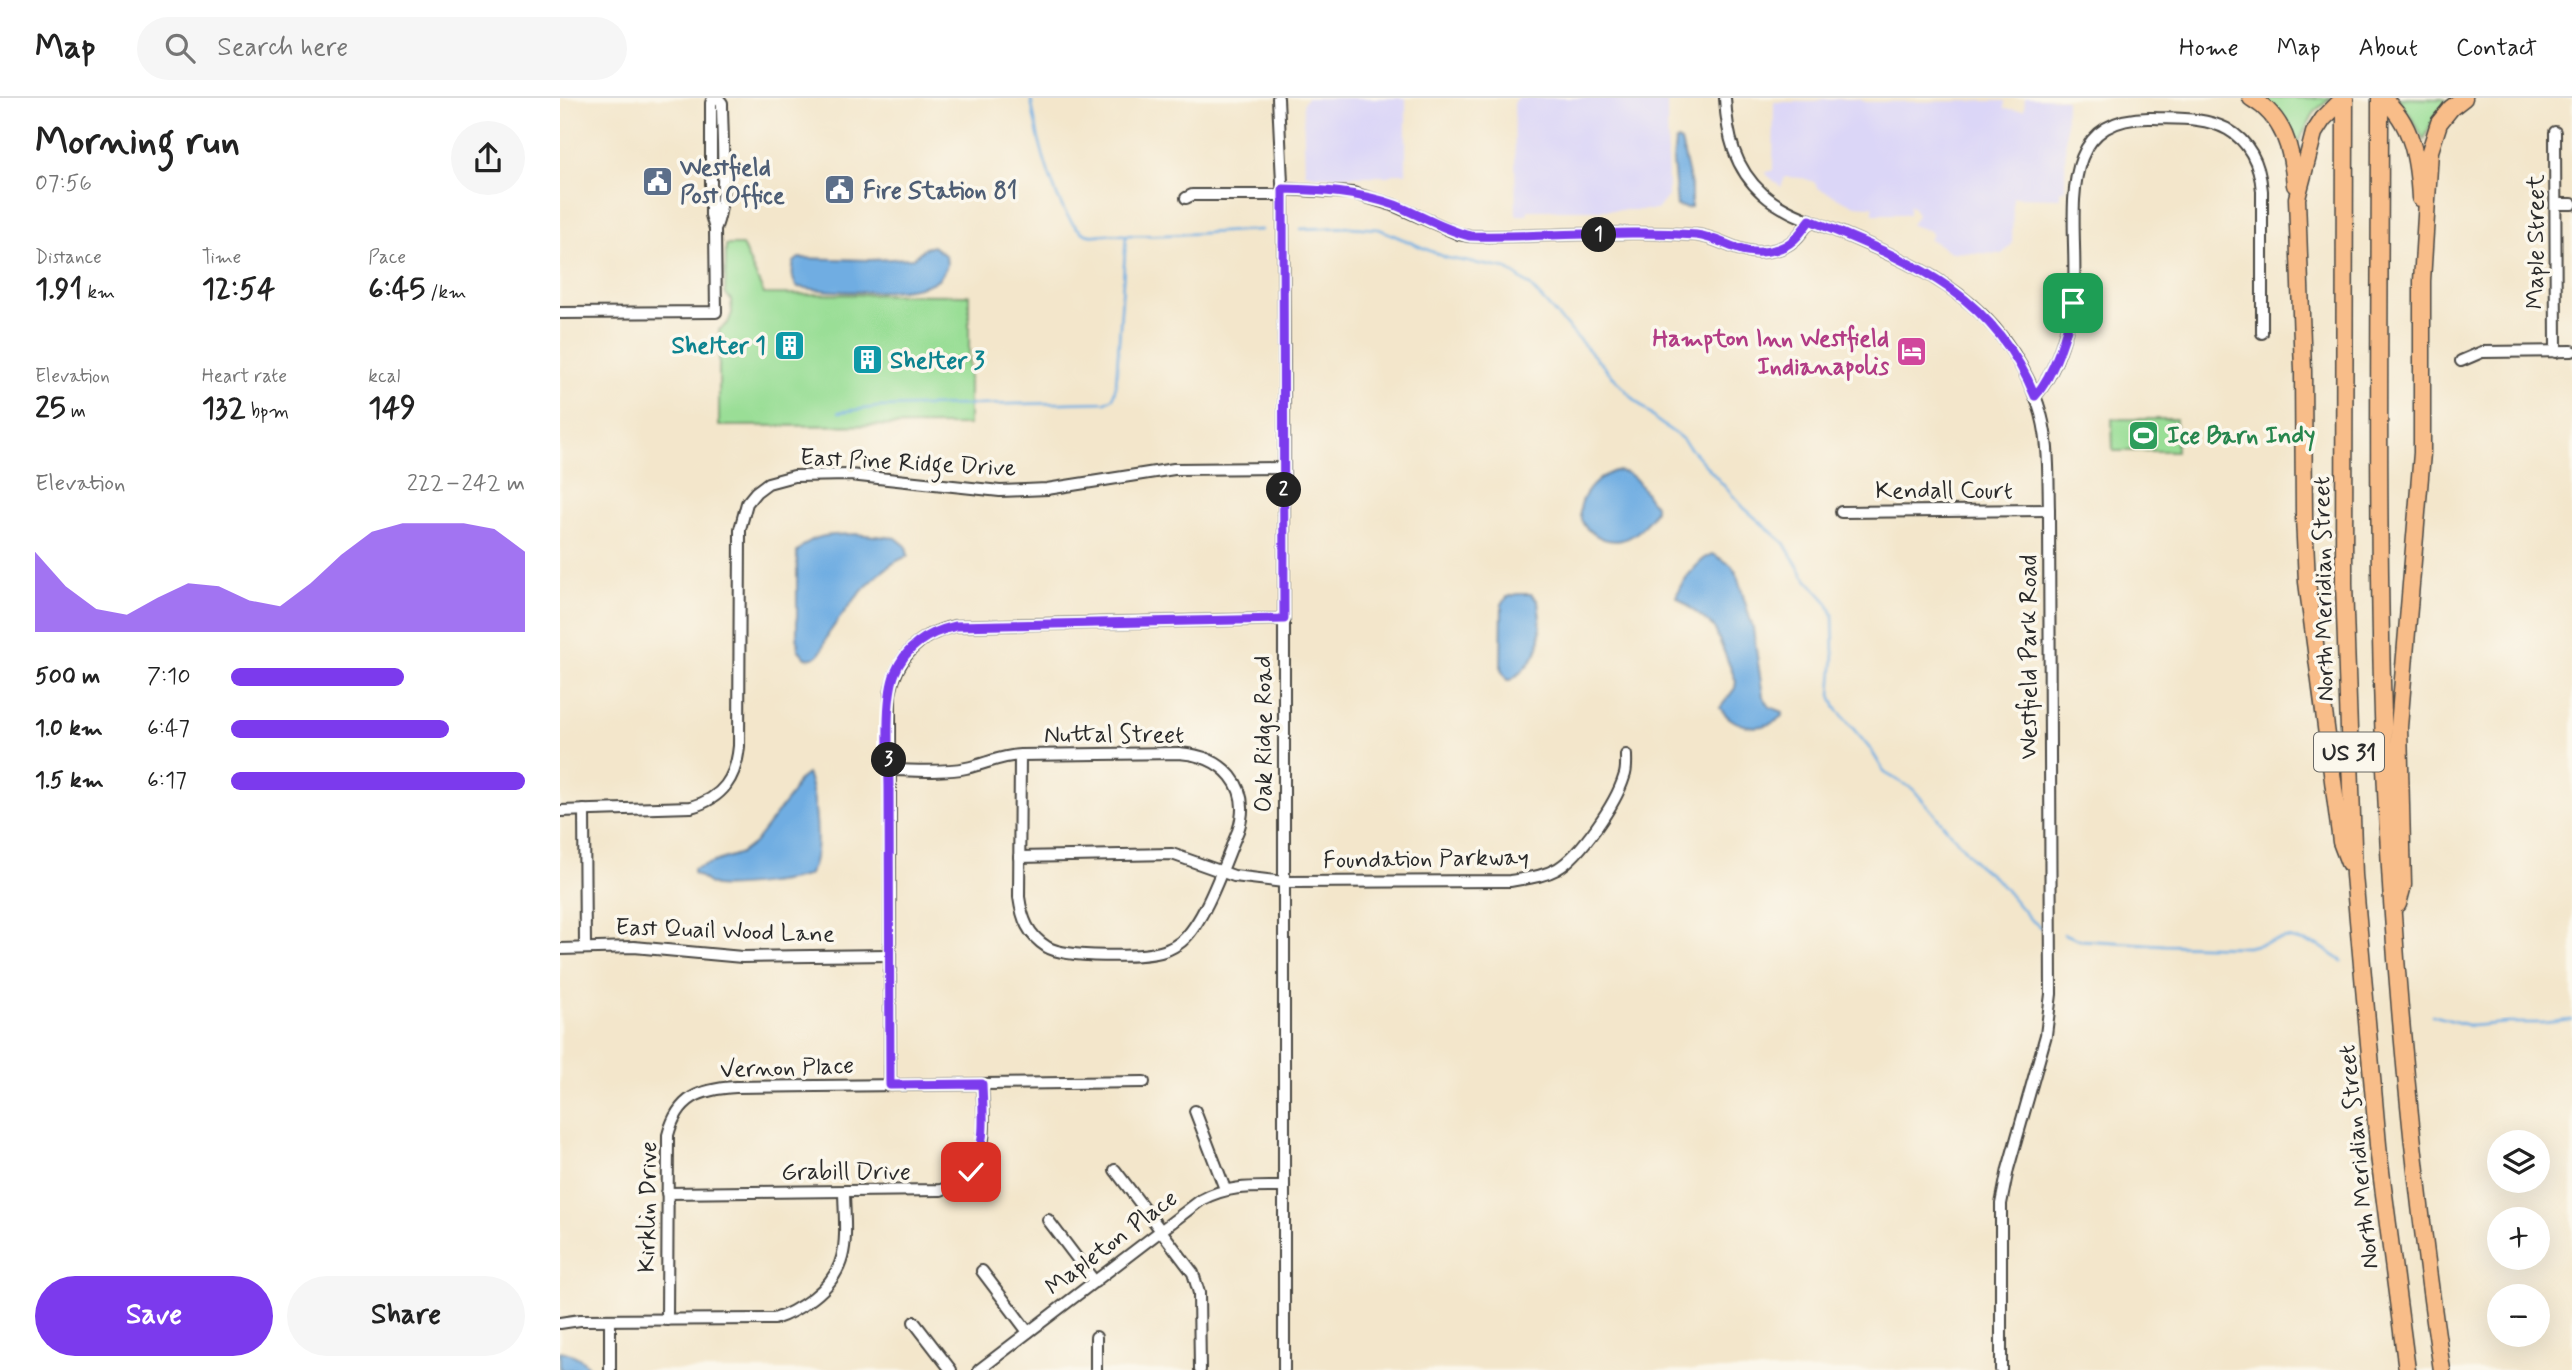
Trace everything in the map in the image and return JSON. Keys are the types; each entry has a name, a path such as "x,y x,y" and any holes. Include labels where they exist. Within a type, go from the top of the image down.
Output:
{"highway":[{"path":"2251,98 2269,112 2287,138 2292,155 2297,198 2303,371 2306,582 2341,842 2354,875"},
{"path":"2297,198 2315,133 2323,119 2344,98"},
{"name":"North Meridian Street","path":"2344,98 2344,571 2354,875 2374,1110 2407,1370"},
{"path":"2381,98 2404,126 2415,153 2424,242"},
{"name":"US 31","path":"2381,98 2381,667 2395,919 2415,1161 2442,1370"},
{"path":"2395,919 2403,886 2400,717 2422,453 2424,242 2430,151 2433,136 2444,116 2463,98"}],"street":[{"path":"560,313 716,312 715,229 711,215 710,103 713,98"},
{"path":"715,229 721,217 722,103 718,98"},
{"name":"Oak Ridge Road","path":"1278,98 1283,192 1284,1370"},
{"name":"Westfield Park Road","path":"1725,98 1733,152 1750,181 1771,201 1919,269 1968,300 2003,339 2035,396 2046,443 2049,510 2050,1019 2008,1169 2001,1204 2001,1370"},
{"path":"2035,396 2047,380 2071,314 2076,174 2090,141 2117,122 2147,118 2215,123 2240,139 2256,159 2261,173 2262,191 2262,332"},
{"name":"Maple Street","path":"2556,132 2556,352"},
{"path":"1186,198 1192,195 1283,192 1353,193 1393,205 1470,236 1699,236 1735,250 1761,252 1787,246 1810,220"},
{"path":"2556,204 2572,204"},
{"path":"2461,361 2482,352 2572,351"},
{"name":"East Pine Ridge Drive","path":"560,811 691,807 706,803 728,785 735,773 739,746 740,529 747,503 768,483 794,476 850,475 1000,491 1046,489 1174,469 1284,467"},
{"name":"Kendall Court","path":"1841,512 2049,510"},
{"path":"890,1085 890,694 900,662 923,638 956,626 1284,619"},
{"path":"1020,755 1019,897 1026,925 1048,947 1073,954 1149,954 1177,945 1197,925 1221,872"},
{"name":"Nuttal Street","path":"889,770 954,770 1020,755 1200,755 1215,762 1235,782 1242,800 1239,828 1221,872"},
{"name":"Foundation Parkway","path":"1019,857 1164,854 1189,859 1243,878 1284,882 1510,881 1537,877 1566,864 1583,844 1615,798 1626,774 1626,755"},
{"path":"584,810 585,947"},
{"name":"East Quail Wood Lane","path":"560,948 634,947 742,957 889,955"},
{"name":"Vernon Place","path":"687,1101 699,1094 721,1088 1144,1082"},
{"name":"Grabill Drive","path":"667,1193 935,1192 962,1181 971,1172 982,1149 982,1084"},
{"name":"Kirklin Drive","path":"667,1320 668,1135 675,1114 687,1101"},
{"path":"1195,1111 1225,1189"},
{"path":"1115,1170 1188,1265 1198,1288 1200,1370"},
{"name":"Mapleton Place","path":"979,1370 1201,1200 1225,1189 1284,1187"},
{"path":"560,1323 774,1319 790,1313 811,1300 831,1282 842,1263 845,1240 844,1192"},
{"path":"1048,1220 1095,1282"},
{"path":"982,1271 1028,1332"},
{"path":"610,1320 610,1370"},
{"path":"915,1322 951,1370"},
{"path":"1096,1337 1096,1370"}],"shaded area":[{"path":"1307,98 1406,98 1406,173 1388,176 1318,176 1305,173 1303,103"},
{"path":"1518,98 1661,98 1667,102 1668,196 1657,210 1528,210 1527,215 1516,215 1514,101"},
{"path":"2025,98 2066,99 2065,190 2060,190 2060,198 2013,197 2012,244 2002,254 1951,252 1929,239 1932,235 1930,231 1911,225 1917,215 1913,207 1909,206 1909,214 1873,214 1873,206 1853,205 1818,188 1814,182 1785,177 1781,187 1765,173 1773,170 1774,102 1813,102 1823,99 1859,99 1865,102 2005,101 2005,109 2024,110"}],"green space":[{"path":"2260,98 2331,98 2315,111 2296,147"},
{"path":"2394,100 2447,101 2434,117 2424,140 2409,113"},
{"path":"726,245 742,245 764,294 969,295 969,425 719,426 719,330 728,323 732,313 731,300 725,293"},
{"name":"Ice Barn Indy","path":"2112,419 2176,419 2176,451 2113,451"}],"water":[{"path":"1677,140 1681,142 1691,185 1691,207 1688,208 1677,206 1673,161"},
{"path":"933,246 946,256 945,269 938,279 911,289 870,292 829,290 798,287 793,278 794,262 799,258 913,258 925,248"},
{"path":"1615,471 1633,476 1655,509 1634,535 1614,541 1591,532 1583,524 1580,515 1584,497 1590,488"},
{"path":"855,534 896,538 906,546 908,556 886,569 864,589 829,633 820,653 813,658 806,658 798,649 797,638 797,552 816,538"},
{"path":"1713,554 1731,565 1736,572 1753,629 1763,696 1770,707 1783,712 1783,716 1767,725 1741,724 1720,708 1735,688 1736,681 1714,627 1677,597 1691,572"},
{"path":"1531,594 1538,601 1540,637 1535,655 1529,663 1511,680 1507,680 1501,670 1502,604 1507,597"},
{"path":"807,774 813,796 817,840 813,866 808,875 760,884 720,886 712,885 693,873 693,869 741,853 754,843 791,795 798,781"},
{"path":"560,1351 578,1357 590,1370 560,1370"}],"waterway":[{"path":"1031,99 1042,152 1056,194 1065,212 1086,234 1165,235 1261,230"},
{"path":"1301,229 1379,229 1447,258 1507,269 1529,285 1629,394 1656,420 1681,438 1744,508 1784,543 1803,575 1828,603 1833,615 1831,695 1836,708 1871,750 1885,773 1913,789 1977,864 2000,883 2030,919 2042,928"},
{"path":"839,412 879,407 1106,402 1113,398 1126,236"},
{"path":"2064,934 2080,940 2247,947 2287,938 2318,945 2342,961"},
{"path":"2432,1015 2471,1026 2572,1020"}],"place":[{"name":"Westfield Post Office","path":"657,181"},
{"name":"Fire Station 81","path":"840,190"},
{"name":"Shelter 1","path":"789,345"},
{"name":"Hampton Inn Westfield Indianapolis","path":"1912,352"},
{"name":"Shelter 3","path":"867,360"},
{"name":"Ice Barn Indy","path":"2144,435"}],"route":[{"path":"971,1172 982,1149 982,1084 890,1085 889,770 892,681 900,662 923,638 956,626 1284,619 1283,189 1353,193 1423,216 1470,236 1699,236 1710,238 1735,250 1761,252 1787,246 1810,220 1935,277 1968,300 1992,324 2013,353 2035,396 2047,380 2073,303"}]}
